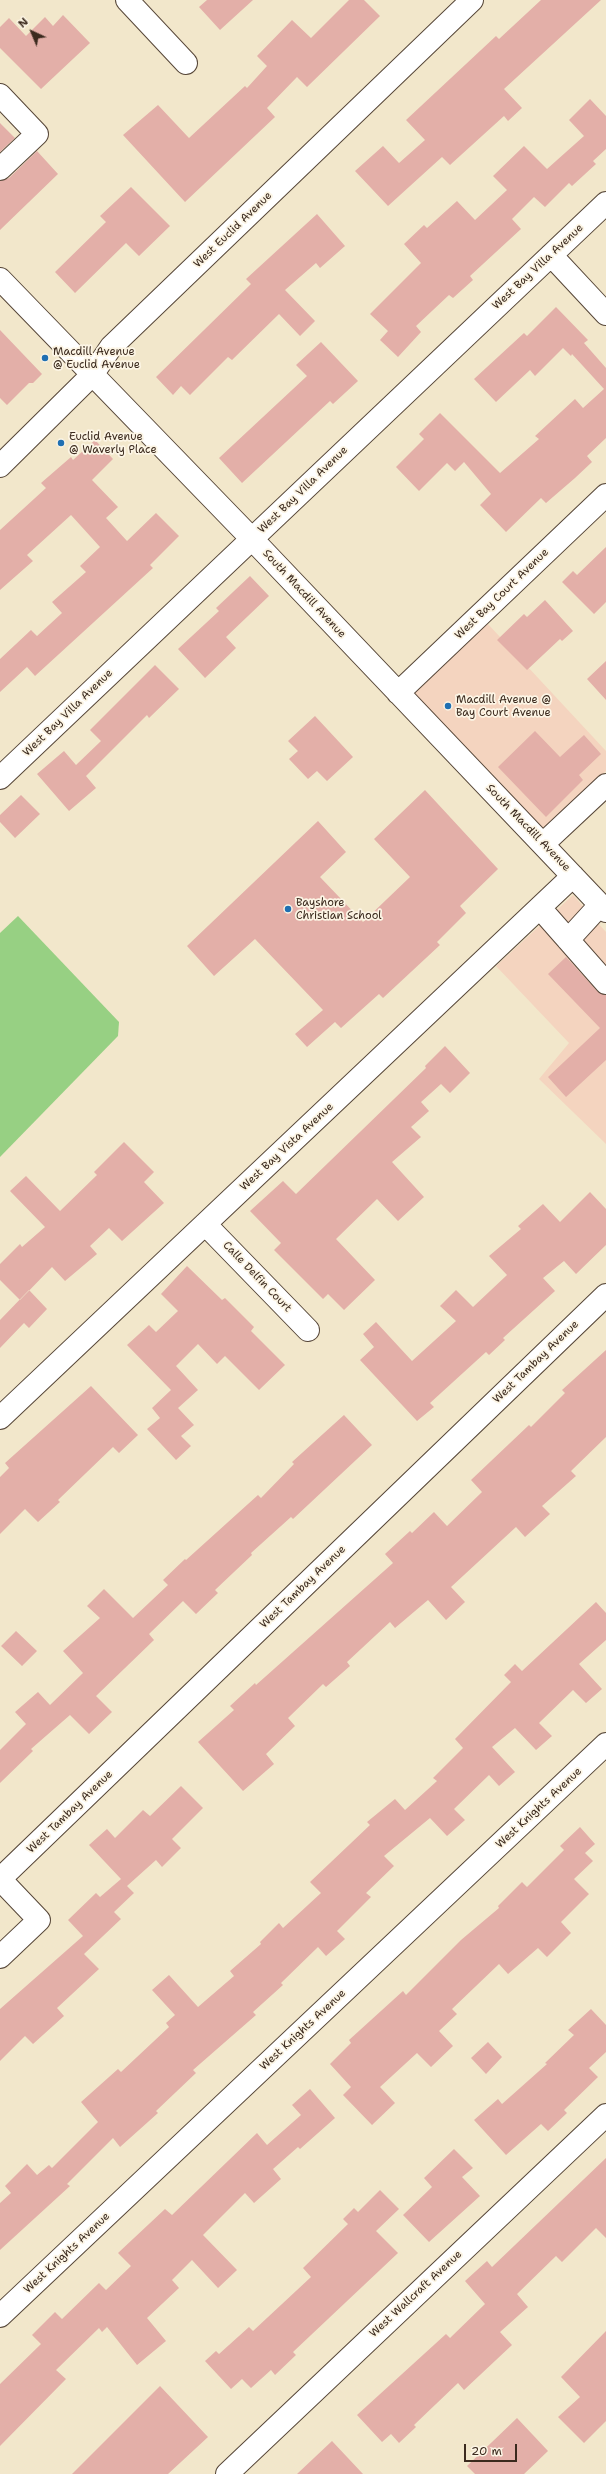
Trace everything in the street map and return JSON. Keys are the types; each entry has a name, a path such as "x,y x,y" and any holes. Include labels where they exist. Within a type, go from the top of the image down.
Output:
{"street":[{"path":"127,0 186,63"},
{"name":"West Euclid Avenue","path":"0,466 92,375 111,347 472,0"},
{"path":"0,95 37,134 0,169"},
{"name":"West Bay Villa Avenue","path":"0,778 606,203"},
{"path":"550,255 606,314"},
{"name":"South Macdill Avenue","path":"0,279 252,539 603,908"},
{"name":"West Bay Court Avenue","path":"398,693 606,495"},
{"path":"543,844 606,785"},
{"name":"West Bay Vista Avenue","path":"0,1418 573,876"},
{"path":"540,908 606,983"},
{"path":"568,940 603,908"},
{"name":"Calle Delfin Court","path":"205,1224 308,1330"},
{"name":"West Tambay Avenue","path":"0,1957 39,1920 0,1879 606,1295"},
{"name":"West Knights Avenue","path":"0,2316 606,1744"},
{"name":"West Wallcraft Avenue","path":"227,2474 606,2115"}],"shaded area":[{"path":"487,623 606,751 606,771 543,831 412,694"},
{"path":"573,895 606,932 606,1144 539,1079 569,1043 496,966"}],"green space":[{"path":"18,916 119,1022 118,1036 0,1157 0,933"}],"building":[{"path":"207,0 253,0 220,30 199,7"},
{"path":"349,0 364,0 380,16 307,87 297,77 267,108 275,117 185,202 123,135 158,105 189,138 245,86 247,88 267,66 257,56 292,20 311,38"},
{"path":"541,0 601,0 504,89 522,108 508,121 504,116 450,165 442,157 388,206 355,171 383,146 399,163 425,140 406,120 496,36 499,39"},
{"path":"63,15 90,43 41,89 0,48 0,27 9,18 26,36 45,17 53,26"},
{"path":"590,99 606,116 606,149 593,161 596,164 572,186 569,183 545,207 534,197 512,219 521,229 470,276 473,280 453,298 449,295 416,326 421,332 398,357 380,340 388,331 370,314 421,263 404,244 424,225 427,228 457,201 475,220 507,190 493,176 524,146 547,169 584,136 569,120"},
{"path":"0,123 15,138 0,152"},
{"path":"37,151 58,174 0,230 0,181 9,178"},
{"path":"131,187 170,226 139,256 126,243 75,293 55,272 106,222 100,216"},
{"path":"317,214 345,246 320,268 316,263 285,290 315,321 300,336 279,314 232,360 228,357 190,395 181,386 173,395 156,377 251,284 246,279"},
{"path":"556,307 588,340 584,343 606,368 606,438 587,456 592,462 575,478 546,503 541,498 506,532 480,505 491,494 464,462 455,471 447,463 419,491 396,467 424,439 419,434 440,413 500,473 539,439 535,436 575,399 583,408 604,389 572,354 571,356 563,348 535,376 530,370 496,402 474,379 524,333 527,336"},
{"path":"0,330 42,374 33,383 29,383 7,405 0,398"},
{"path":"321,342 358,381 333,404 330,401 242,483 219,458 307,376 296,365"},
{"path":"95,440 113,459 92,480 118,507 106,518 127,541 156,513 179,536 150,565 153,568 35,676 27,667 0,692 0,659 31,630 37,636 62,613 52,602 86,572 80,566 100,547 71,515 27,555 33,561 0,590 0,530 46,488 41,483 71,457 73,460"},
{"path":"606,547 606,602 594,614 562,582 573,571 577,575"},
{"path":"250,576 269,596 226,637 236,648 205,678 178,649 219,611 216,608"},
{"path":"545,600 573,631 562,641 560,639 527,670 497,640 524,614 527,617"},
{"path":"606,661 606,700 587,679"},
{"path":"155,665 179,689 149,718 147,715 86,776 96,788 69,811 37,774 64,751 76,765 101,741 90,730"},
{"path":"315,716 353,757 327,781 317,771 308,779 289,759 298,751 288,741"},
{"path":"535,731 560,757 584,735 601,754 579,775 583,780 546,817 498,767"},
{"name":"Bayshore Christian School","path":"425,790 498,869 460,906 466,913 437,942 440,945 383,998 379,994 341,1028 335,1022 307,1047 295,1034 323,1010 255,939 214,976 187,946 318,821 346,852 320,877 363,922 410,877 374,839"},
{"path":"21,795 40,814 15,838 0,822 0,815"},
{"path":"566,957 597,991 606,995 606,1060 566,1097 548,1077 600,1028 548,974"},
{"path":"445,1046 470,1073 450,1093 441,1084 421,1102 429,1111 411,1127 421,1137 392,1162 424,1197 398,1221 377,1199 336,1239 375,1280 344,1310 328,1294 323,1299 274,1250 281,1243 250,1211 283,1181 296,1194 426,1068 425,1066"},
{"path":"124,1142 154,1172 144,1182 164,1203 122,1241 109,1228 90,1246 97,1254 65,1281 52,1267 20,1300 0,1280 0,1264 20,1244 22,1247 45,1227 10,1191 26,1176 60,1211 97,1175 94,1172"},
{"path":"590,1192 606,1209 606,1245 576,1274 564,1261 543,1278 555,1291 503,1338 505,1340 489,1355 486,1352 430,1403 434,1407 417,1421 360,1360 374,1347 363,1334 376,1322 412,1361 456,1321 440,1306 456,1290 473,1307 507,1275 489,1256 521,1229 518,1226 543,1204 560,1222"},
{"path":"187,1266 222,1300 225,1298 254,1327 251,1331 285,1365 259,1390 225,1356 217,1364 198,1344 176,1366 198,1390 178,1408 194,1425 181,1436 191,1446 176,1460 147,1429 160,1418 152,1408 171,1390 127,1345 149,1325 156,1332 178,1311 161,1294"},
{"path":"29,1290 47,1309 29,1328 24,1323 0,1348 0,1320"},
{"path":"606,1350 606,1437 571,1471 576,1476 542,1506 550,1514 525,1537 516,1527 451,1587 465,1602 446,1620 428,1600 395,1628 390,1622 347,1662 350,1666 326,1687 323,1684 288,1718 295,1726 266,1754 274,1764 243,1791 198,1742 234,1710 230,1706 255,1683 256,1685 393,1563 385,1554 410,1531 412,1533 434,1512 447,1526 482,1492 471,1480 529,1425 531,1427 565,1393 562,1390"},
{"path":"91,1386 138,1435 119,1453 113,1447 58,1500 60,1502 38,1522 25,1509 0,1534 0,1477 9,1468 5,1463"},
{"path":"344,1415 372,1445 293,1519 291,1517 251,1553 252,1555 215,1590 218,1593 196,1614 183,1601 149,1634 154,1640 96,1696 112,1712 89,1734 70,1715 31,1749 33,1751 0,1783 0,1750 26,1724 15,1712 38,1692 50,1705 83,1673 63,1651 100,1618 87,1606 104,1589 133,1618 168,1585 163,1580 258,1495 261,1498 294,1464 292,1462"},
{"path":"596,1602 606,1613 606,1640 579,1664 602,1689 586,1703 573,1690 539,1723 552,1736 536,1750 515,1728 492,1747 515,1772 499,1786 489,1775 454,1809 465,1820 447,1836 430,1818 384,1856 394,1866 366,1893 371,1897 337,1931 345,1939 326,1956 318,1947 281,1983 283,1985 253,2012 256,2015 193,2070 196,2073 156,2111 158,2113 120,2147 113,2138 67,2184 70,2186 0,2250 0,2203 11,2193 5,2186 27,2164 37,2175 49,2165 52,2168 98,2122 81,2102 118,2069 121,2072 169,2027 166,2023 175,2015 152,1990 169,1975 198,2007 234,1976 230,1971 261,1944 260,1942 279,1923 283,1928 321,1893 310,1882 370,1825 367,1822 395,1799 405,1810 437,1781 433,1778 463,1748 455,1739 511,1682 504,1675 515,1664 522,1671"},
{"path":"16,1631 37,1651 22,1666 1,1646"},
{"path":"181,1786 203,1808 172,1839 181,1848 162,1867 156,1860 127,1886 134,1893 114,1912 121,1919 84,1954 99,1969 57,2008 64,2016 33,2044 25,2036 0,2061 0,2009 83,1936 68,1920 96,1893 100,1897 121,1879 89,1845 107,1829 115,1838 143,1810 150,1816"},
{"path":"580,1827 595,1844 585,1853 593,1861 574,1879 589,1894 561,1922 571,1933 547,1957 538,1948 508,1974 499,1964 452,2009 457,2014 439,2031 453,2046 431,2067 417,2053 380,2087 395,2103 372,2125 343,2095 351,2087 330,2064 351,2043 349,2040 403,1991 406,1995 461,1940 499,1908 498,1906 522,1882 527,1887 564,1850 560,1846"},
{"path":"591,2009 606,2025 606,2052 589,2068 598,2077 564,2110 567,2113 548,2131 541,2124 506,2155 474,2120 498,2099 502,2104 547,2064 545,2063 574,2035 568,2030"},
{"path":"488,2042 502,2057 486,2074 471,2058"},
{"path":"310,2089 335,2118 300,2149 298,2147 273,2169 281,2179 254,2203 245,2193 203,2235 237,2270 218,2288 192,2260 172,2280 179,2288 147,2318 166,2341 137,2365 107,2327 102,2332 99,2328 56,2370 66,2379 0,2446 0,2384 41,2344 32,2335 55,2312 62,2319 99,2283 106,2290 131,2266 118,2253 165,2209 172,2215 257,2133 267,2145 301,2115 292,2105"},
{"path":"454,2149 473,2168 462,2177 480,2196 429,2242 403,2215 432,2187 424,2178"},
{"path":"606,2158 606,2238 596,2228 562,2262 556,2256 517,2294 528,2307 500,2332 512,2345 464,2390 458,2383 414,2425 416,2427 399,2443 391,2434 382,2442 357,2415 446,2334 450,2338 485,2304 465,2281 487,2261 492,2267"},
{"path":"380,2190 399,2209 376,2231 398,2253 293,2352 296,2355 275,2375 271,2370 251,2388 242,2379 231,2389 205,2361 216,2351 219,2354 249,2327 253,2331 311,2277 303,2268 348,2224 343,2219 354,2208 358,2212"},
{"path":"606,2331 606,2421 584,2443 558,2417 580,2397 561,2377"},
{"path":"160,2386 208,2437 168,2474 72,2474"},
{"path":"517,2418 548,2451 524,2474 475,2474 467,2466"},
{"path":"332,2441 363,2474 297,2474"}],"place":[{"name":"Macdill Avenue @ Euclid Avenue","path":"45,358"},
{"name":"Euclid Avenue @ Waverly Place","path":"61,443"},
{"name":"Macdill Avenue @ Bay Court Avenue","path":"448,706"},
{"name":"Bayshore Christian School","path":"288,909"}]}
